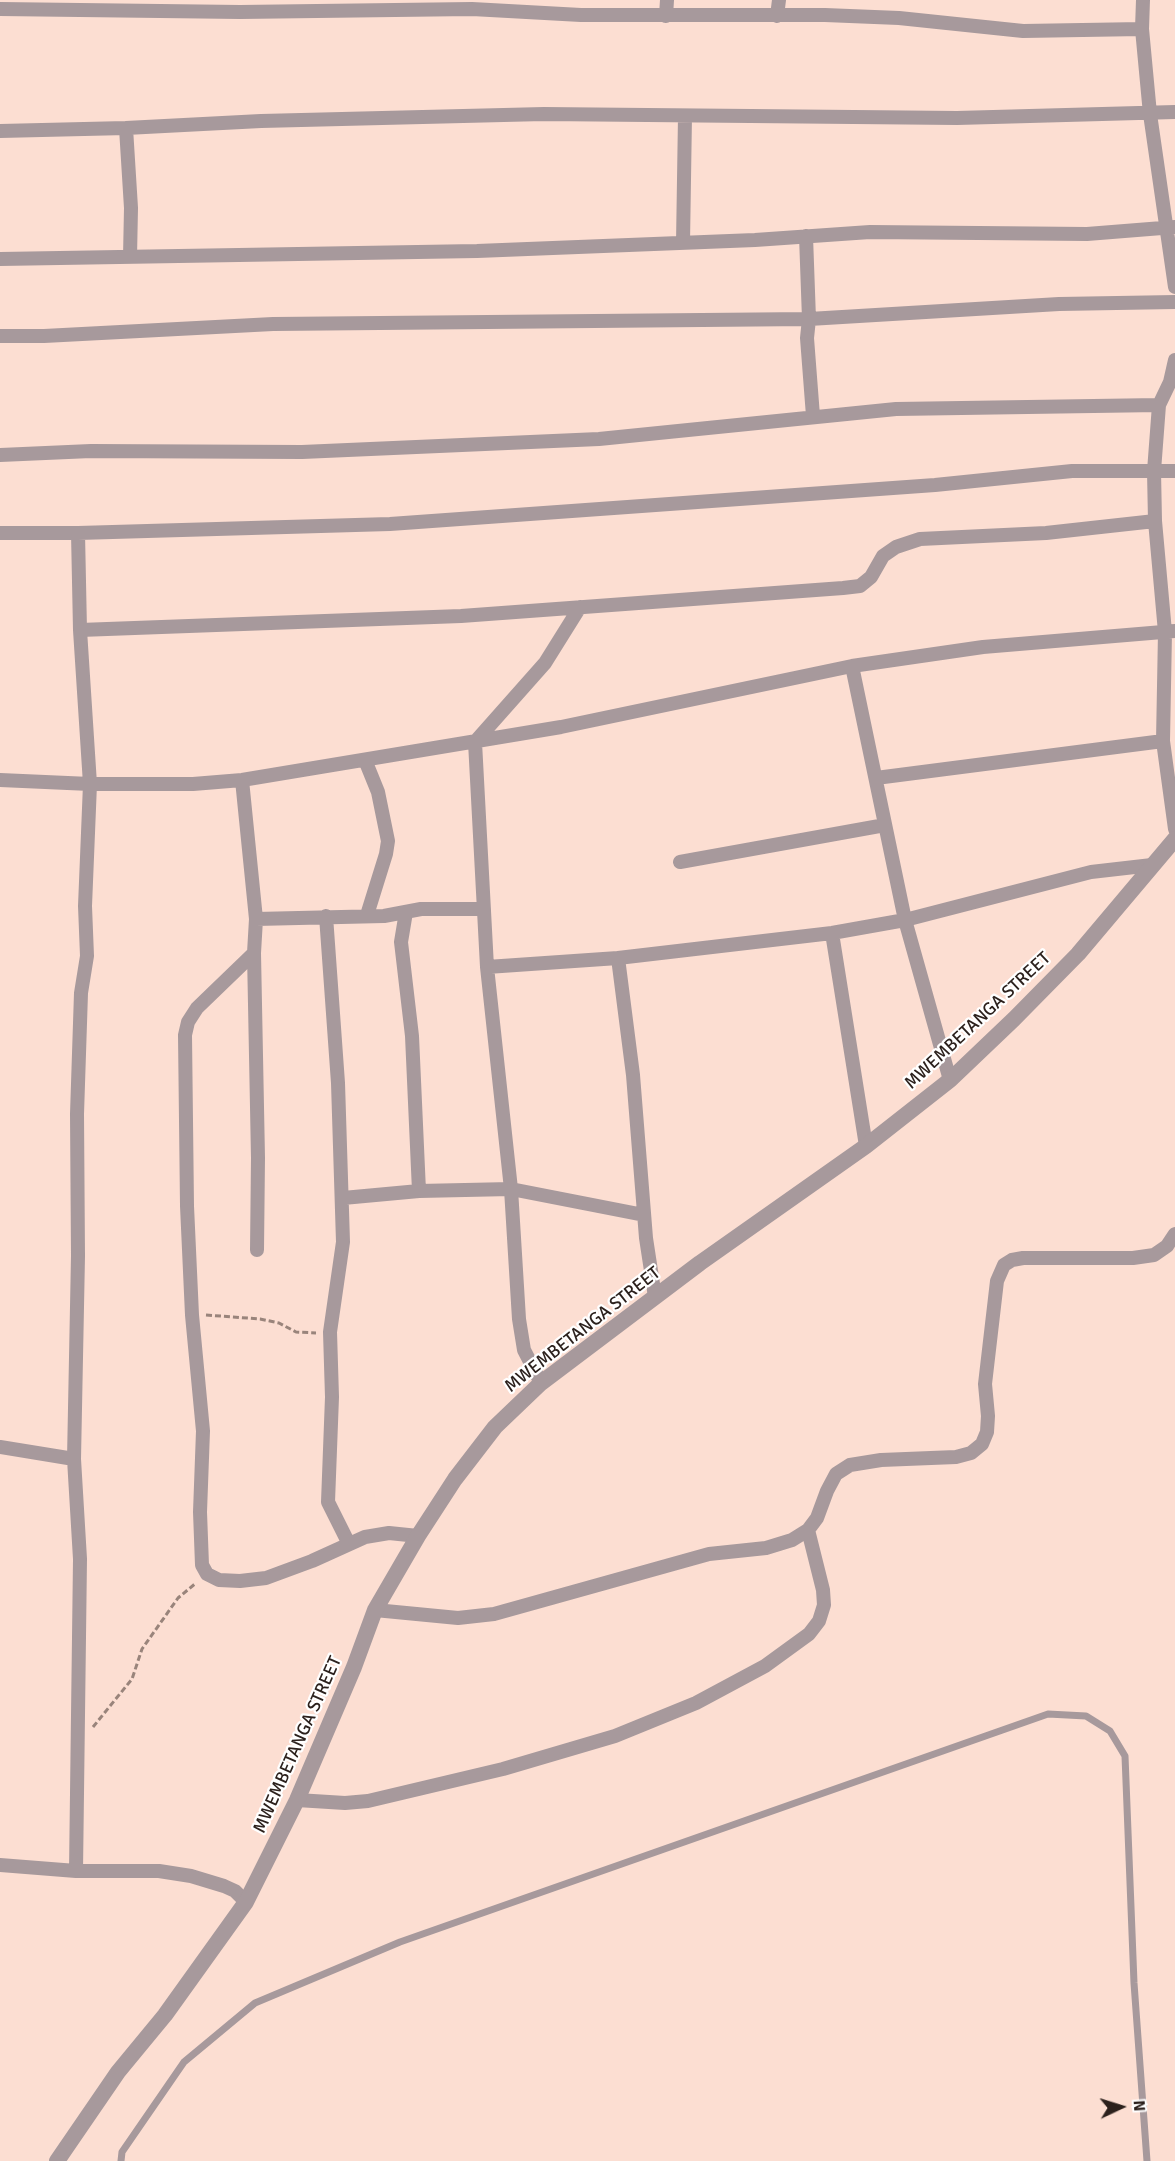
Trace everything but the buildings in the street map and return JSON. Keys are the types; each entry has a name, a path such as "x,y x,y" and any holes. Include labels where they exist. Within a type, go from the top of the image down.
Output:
{"street":[{"path":"666,16 667,0"},
{"path":"777,16 779,0"},
{"path":"1143,0 1142,29 1150,114 1171,227 1175,287"},
{"path":"0,9 207,12 385,5 581,15 899,18 1023,31 1142,29"},
{"path":"0,131 356,118 591,114 957,118 1175,112"},
{"path":"683,243 685,116"},
{"path":"126,128 131,208 129,257"},
{"path":"0,259 402,253 683,243 836,233 1087,234 1171,227"},
{"path":"806,236 809,319 807,338 813,416"},
{"path":"0,336 44,336 273,324 809,319 1059,304 1175,302"},
{"path":"1175,360 1170,382 1159,405 1154,471 1155,521 1170,632 1163,741 1175,830"},
{"path":"0,455 91,451 302,452 599,439 896,409 963,406 1159,405"},
{"path":"0,533 390,524 935,485 1072,471 1175,471"},
{"path":"80,630 404,619 860,586 871,577 883,556 896,547 920,539 1046,534 1155,521"},
{"path":"76,1871 80,1559 74,1459 78,1256 77,1114 81,993 87,956 85,906 90,784 80,630 78,533"},
{"path":"541,1383 524,1350 519,1319 511,1189 487,967 475,742 545,663 580,607"},
{"path":"0,780 90,784 193,784 242,780 561,727 852,666 993,646 1170,632"},
{"path":"852,666 905,920 950,1080"},
{"path":"876,778 1163,741"},
{"path":"365,760 378,792 388,841 367,915"},
{"path":"242,780 256,920 254,953 258,1158 257,1250"},
{"path":"680,862 885,825"},
{"name":"MWEMBETANGA STREET","path":"57,2161 118,2072 165,2015 246,1902 297,1800 354,1667 375,1610 418,1536 455,1479 495,1427 541,1383 655,1297 866,1146 950,1080 1078,954 1175,839"},
{"path":"487,967 618,958 832,933 905,920 1091,872 1152,865"},
{"path":"256,920 326,916 384,916 421,909 484,909"},
{"path":"406,912 401,942 412,1036 418,1191"},
{"path":"326,916 338,1083 343,1198 343,1242 330,1332 332,1397 328,1502 349,1544"},
{"path":"832,933 866,1146"},
{"path":"254,953 197,1008 188,1022 185,1035 187,1206 192,1315 203,1431 200,1512 202,1565 207,1574 219,1580 240,1581 266,1578 312,1562 365,1537 388,1533 418,1536"},
{"path":"618,958 633,1075 644,1215 655,1297"},
{"path":"343,1198 418,1191 511,1189 644,1215"},
{"path":"375,1610 458,1618 494,1614 709,1554 766,1548 792,1540 808,1530 818,1518 826,1491 836,1474 850,1465 882,1460 956,1456 971,1453 981,1444 987,1424 985,1384 997,1281 1004,1265 1012,1260 1023,1258 1133,1258 1154,1255 1167,1246 1175,1234"},
{"path":"0,1447 74,1459"},
{"path":"297,1800 345,1803 368,1801 503,1769 615,1736 696,1703 765,1666 809,1634 819,1621 824,1605 823,1590 808,1530"},
{"path":"0,1865 76,1871 159,1871 191,1876 225,1886 235,1891 246,1902"}],"lane":[{"path":"120,2161 122,2152 184,2061 255,2003 400,1942 1048,1714 1086,1716 1110,1731 1125,1756 1134,1983 1147,2161"}],"path":[{"path":"192,1315 260,1319 279,1323 296,1332 308,1334 330,1332"},
{"path":"77,1746 132,1679 142,1649 177,1598 207,1574"}]}
